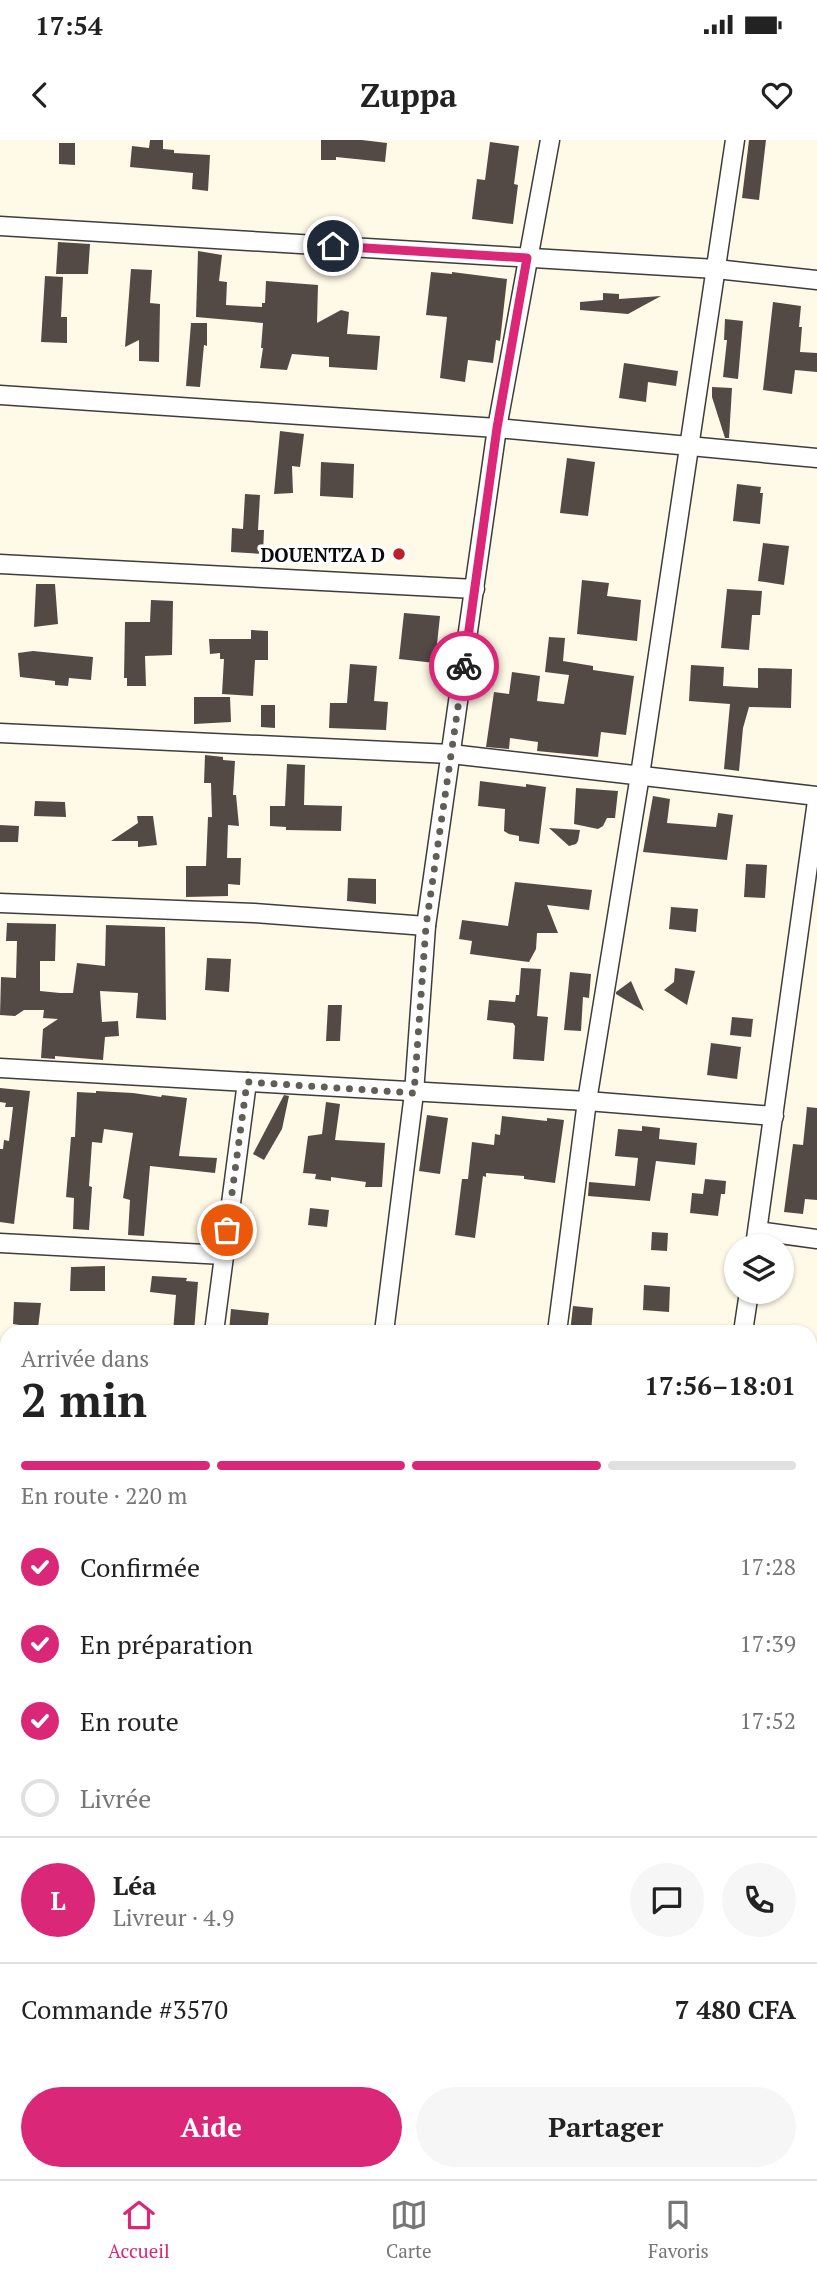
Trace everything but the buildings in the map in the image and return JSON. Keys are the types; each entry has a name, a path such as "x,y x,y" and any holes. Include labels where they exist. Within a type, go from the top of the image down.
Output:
{"street":[{"path":"385,1325 414,1093 426,926 497,428 550,140"},
{"path":"558,1325 587,1101 640,775 735,140"},
{"path":"0,226 716,269 817,280"},
{"path":"0,395 497,428 817,458"},
{"path":"0,564 475,589"},
{"path":"0,733 451,754 817,798 758,1234"},
{"path":"0,904 254,913 426,926"},
{"path":"0,1068 587,1101 774,1116"},
{"path":"215,1325 247,1082"},
{"path":"794,1239 817,1239"},
{"path":"0,1242 224,1255"},
{"path":"745,1325 748,1304"}],"way so far":[{"path":"227,1230 247,1082 414,1093 426,926 464,666"}],"place":[{"name":"DOUENTZA D","path":"399,554"}],"route":[{"path":"333,246 527,258 497,428 464,666"}]}
